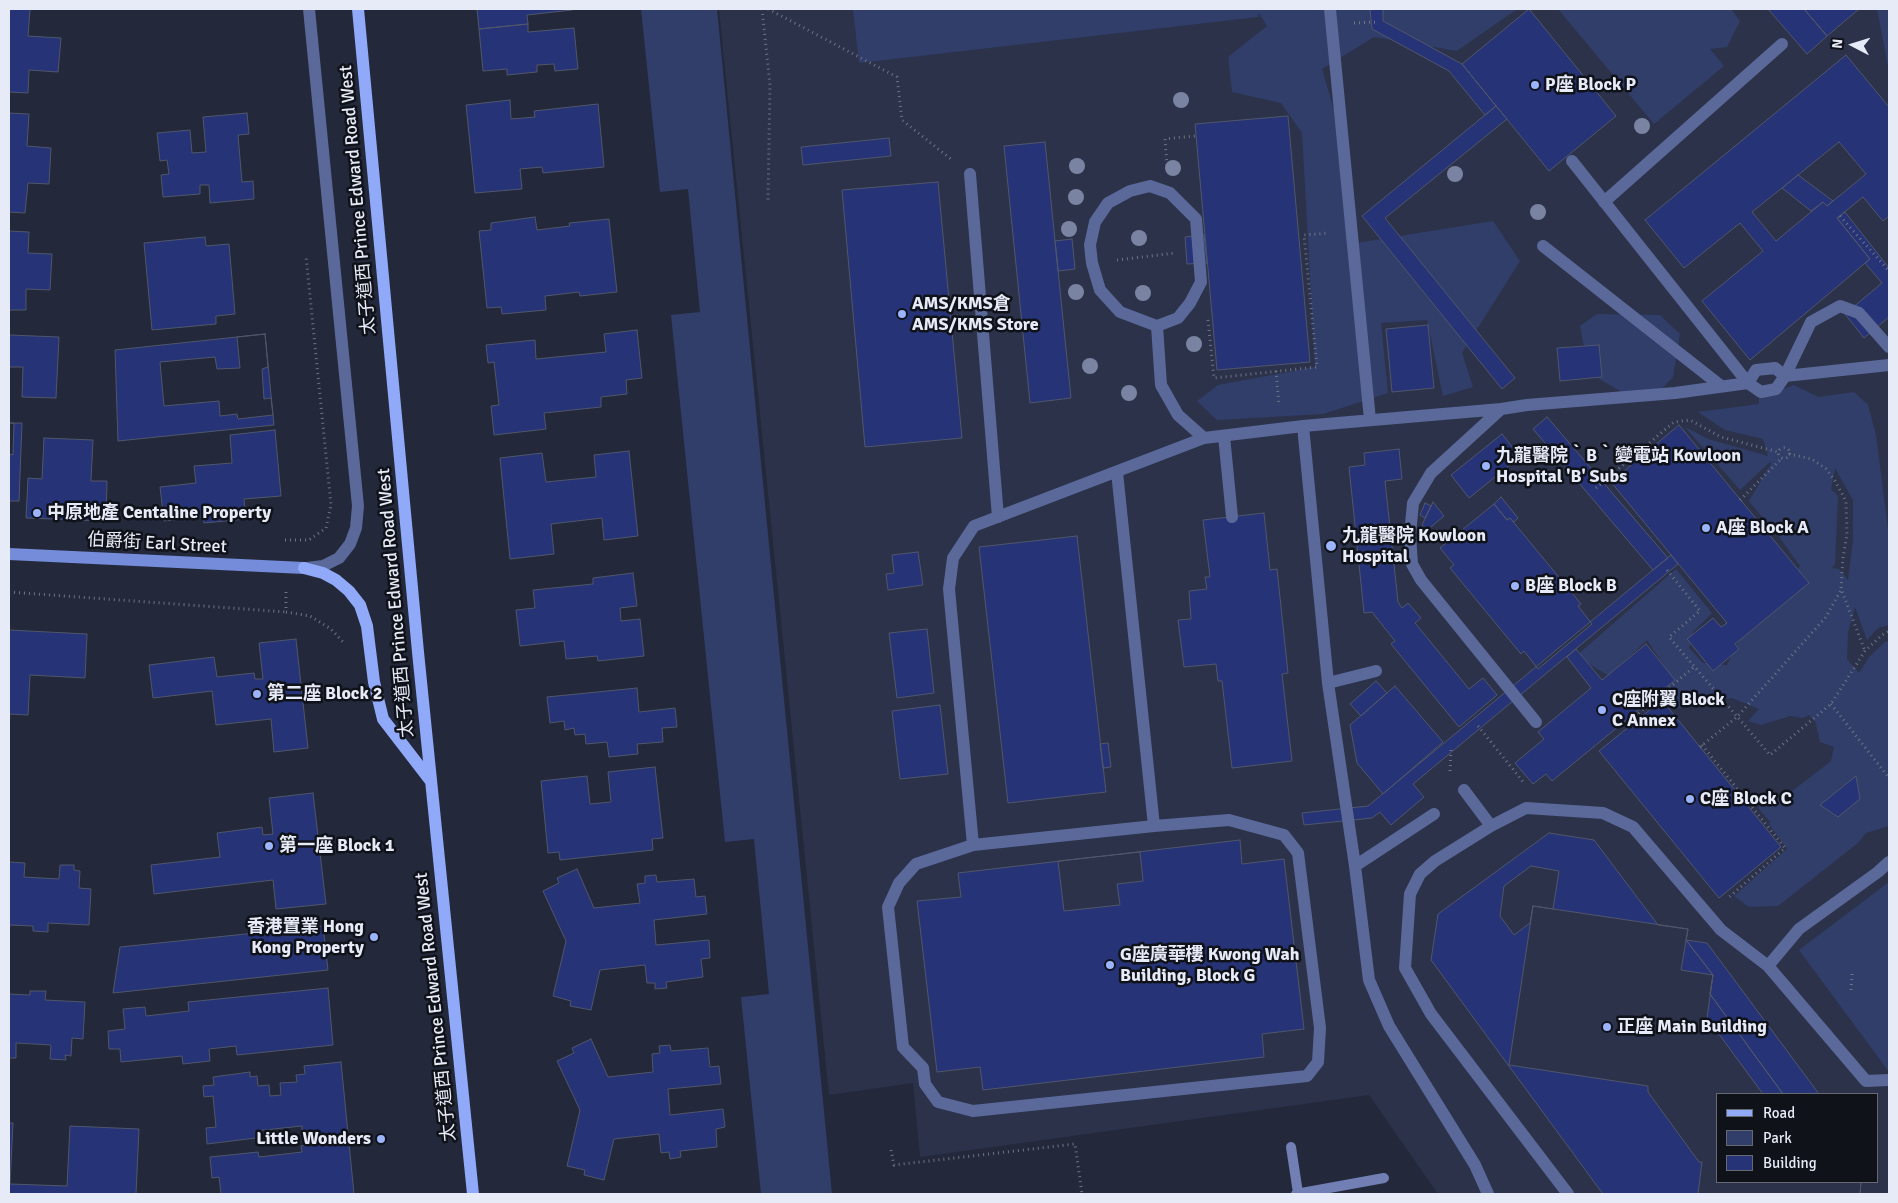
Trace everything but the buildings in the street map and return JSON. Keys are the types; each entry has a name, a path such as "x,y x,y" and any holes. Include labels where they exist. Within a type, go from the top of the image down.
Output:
{"main road":[{"name":"太子道西 Prince Edward Road West","path":"358,9 430,781 473,1194"},
{"path":"304,568 323,573 336,580 349,591 360,606 367,626 374,682 383,719 430,781"}],"street":[{"name":"太子道西 Prince Edward Road West","path":"304,568 323,566 339,558 350,544 356,528 358,506 309,9"},
{"path":"1330,9 1370,420"},
{"path":"1604,202 1782,44"},
{"path":"1572,161 1748,383 1761,392 1776,390 1785,376 1811,322 1840,306 1859,313 1889,347"},
{"path":"970,174 998,517"},
{"path":"1150,186 1170,194 1196,219 1201,282 1190,303 1178,318 1157,326 1120,312 1100,290 1092,263 1090,245 1095,222 1108,203 1130,190 1150,186"},
{"path":"1544,246 1721,386"},
{"path":"1157,326 1161,385 1178,415 1204,438"},
{"path":"1748,383 1756,370 1775,368 1785,376 1889,365"},
{"path":"973,845 949,589 953,558 974,526 1204,438 1282,428 1501,409 1527,404 1675,394 1748,383"},
{"path":"1501,409 1431,473 1413,503 1410,535 1412,564 1421,580 1536,722"},
{"path":"1303,426 1328,683 1355,866 1369,980 1389,1026 1475,1165 1488,1194"},
{"path":"1224,436 1232,517"},
{"path":"1116,472 1154,826"},
{"name":"伯爵街 Earl Street","path":"9,554 304,568"},
{"path":"1328,683 1376,671"},
{"path":"1464,790 1491,826"},
{"path":"1568,1194 1431,1014 1405,968 1410,894 1420,874 1435,861 1491,826 1526,808 1603,813 1633,827 1721,930 1768,966 1866,1081 1889,1080"},
{"path":"1355,866 1434,814"},
{"path":"1229,820 1284,835 1298,853 1320,1028 1318,1062 1307,1076 974,1110 938,1102 925,1084 923,1068 903,1047 888,907 899,883 916,864 973,845 1229,820"},
{"path":"1768,966 1798,929 1878,872 1889,862"}],"path":[{"path":"762,9 770,85 768,200"},
{"path":"768,9 897,77 902,120 970,174"},
{"path":"1168,172 1165,139 1195,136"},
{"path":"1840,216 1889,271"},
{"path":"1208,319 1214,378 1317,368 1304,235 1337,232"},
{"path":"1092,263 1198,250"},
{"path":"286,612 286,540 310,540 326,528 331,505 306,255"},
{"path":"1276,371 1282,428"},
{"path":"1596,488 1674,422 1690,420 1721,437 1778,452 1782,458"},
{"path":"1778,452 1780,448 1785,447 1789,454"},
{"path":"1740,500 1782,458 1786,458 1789,454"},
{"path":"1789,454 1812,459 1826,468 1836,481 1846,501 1847,534 1843,558 1842,589 1865,651"},
{"path":"1666,570 1700,611 1669,637 1770,755 1831,704 1865,651 1889,631"},
{"path":"1721,930 1732,908 1725,900 1785,848 1701,746 1737,717 1826,617 1842,589"},
{"path":"9,592 286,612 310,616 332,629 346,646"},
{"path":"1627,723 1694,667"},
{"path":"1831,704 1889,778"},
{"path":"1478,726 1532,794 1542,790 1545,809"},
{"path":"1851,990 1852,973"},
{"path":"892,1150 894,1165 1075,1144 1082,1194"}],"shaded area":[{"name":"九龍醫院 Kowloon Hospital","path":"719,9 1889,9 1889,1194 1438,1194 1369,1095 920,1157 913,1083 829,1095"}],"green space":[{"path":"641,9 717,9 832,1194 761,1194 741,997 769,994 754,839 725,842 671,315 700,312 688,189 660,192"},
{"path":"853,9 1517,9 1457,51 1374,37 1322,69 1340,131 1350,244 1493,221 1520,261 1462,353 1473,387 1443,396 1427,320 1381,323 1388,393 1323,414 1217,420 1197,401 1218,385 1315,367 1302,133 1281,103 1232,92 1228,57 1267,26 1259,13 1258,17 859,63"},
{"path":"1558,9 1731,9 1740,21 1727,47 1710,49 1724,66 1654,124"},
{"path":"1877,9 1889,9 1889,72"},
{"path":"1597,314 1660,315 1680,334 1673,377 1655,396 1637,401 1589,373 1580,326"},
{"path":"1794,385 1818,397 1854,392 1868,405 1876,435 1889,537 1889,625 1878,628 1867,640 1855,607 1848,632 1847,659 1859,673 1869,657 1885,642 1889,641 1889,826 1866,833 1858,843 1778,906 1749,907 1734,896 1787,849 1769,824 1770,822 1759,809 1759,796 1782,799 1831,761 1834,747 1820,742 1817,724 1809,715 1803,718 1790,716 1761,725 1748,721 1759,709 1732,698 1674,709 1661,696 1640,707 1637,688 1664,666 1647,640 1609,676 1576,656 1676,569 1712,613 1693,632 1689,648 1703,663 1727,665 1745,628 1783,591 1800,566 1780,538 1749,501 1771,464 1770,462 1740,490 1685,427 1708,439 1768,456 1763,439 1725,430 1698,412 1759,404 1759,398","holes":["1835,468 1853,500 1853,540 1848,580 1839,569 1832,568 1835,564 1838,496 1831,489"]},
{"path":"1889,882 1889,1072 1799,950"}],"waterway":[{"path":"1291,1147 1298,1193"},
{"path":"1296,1194 1384,1178"}],"place":[{"name":"P座 Block P","path":"1535,85"},
{"name":"AMS/KMS倉 AMS/KMS Store","path":"902,314"},
{"name":"九龍醫院‵B‵變電站 Kowloon Hospital 'B' Subs","path":"1486,466"},
{"name":"中原地產 Centaline Property","path":"37,513"},
{"name":"A座 Block A","path":"1706,528"},
{"name":"九龍醫院 Kowloon Hospital","path":"1331,546"},
{"name":"B座 Block B","path":"1515,586"},
{"name":"第二座 Block 2","path":"257,694"},
{"name":"C座附翼 Block C Annex","path":"1602,710"},
{"name":"C座 Block C","path":"1690,799"},
{"name":"第一座 Block 1","path":"269,846"},
{"name":"香港置業 Hong Kong Property","path":"374,937"},
{"name":"G座廣華樓 Kwong Wah Building, Block G","path":"1110,965"},
{"name":"正座 Main Building","path":"1607,1027"},
{"name":"Little Wonders","path":"381,1139"}]}
